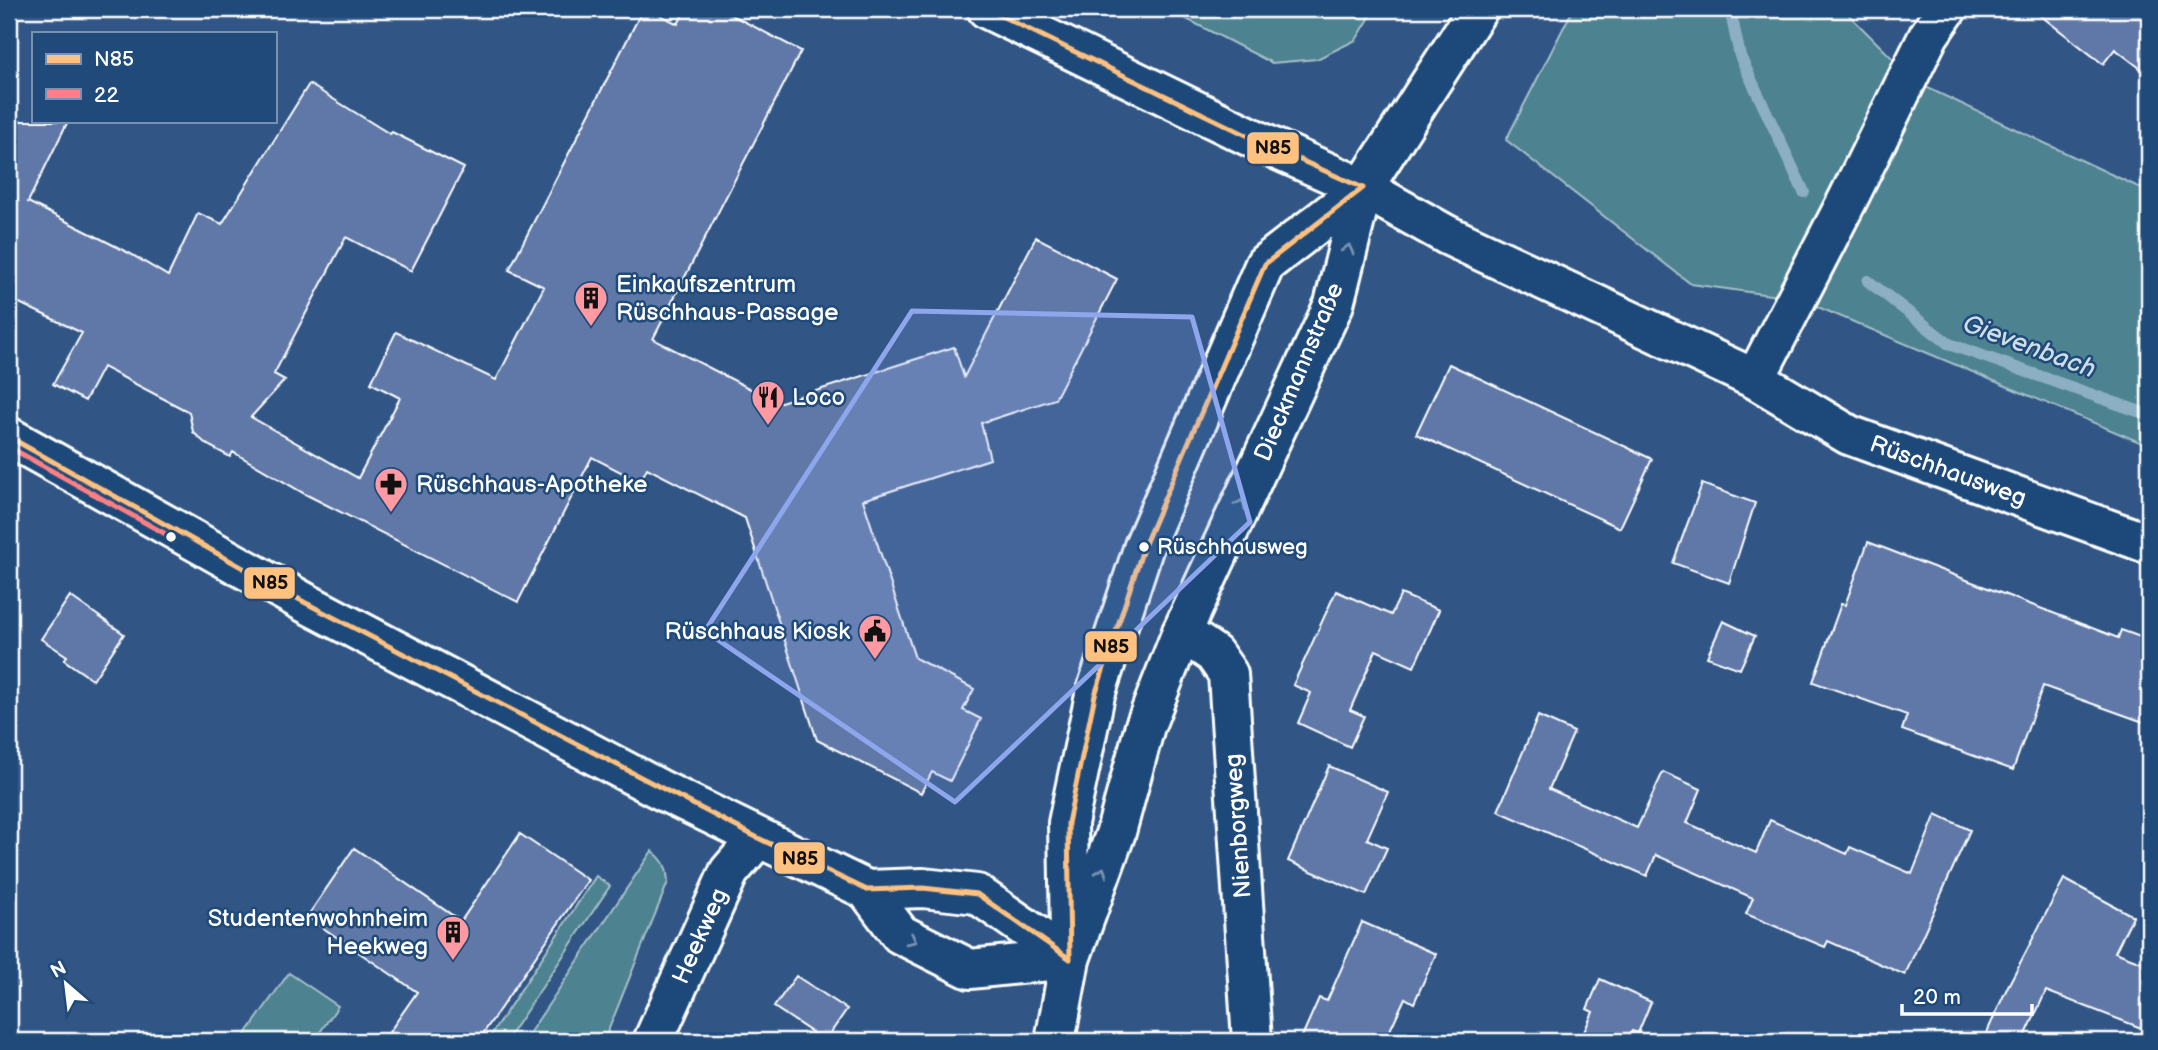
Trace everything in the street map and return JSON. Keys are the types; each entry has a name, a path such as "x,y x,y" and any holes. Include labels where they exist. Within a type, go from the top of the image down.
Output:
{"street":[{"name":"Rüschhausweg","path":"987,9 1269,146 1363,188 1447,234 1755,379 1849,435 2149,544"},
{"path":"1363,188 1478,9"},
{"path":"1755,379 1929,35 1947,9"},
{"name":"Dieckmannstraße","path":"1055,1041 1070,959 1116,832 1145,726 1182,632 1334,304 1363,188"},
{"name":"Dieckmannstraße","path":"1070,959 1068,823 1095,695 1144,546 1265,264 1363,188"},
{"path":"9,438 304,602 758,838 867,890 923,888 977,894 1070,959"},
{"name":"Nienborgweg","path":"1182,632 1214,654 1228,674 1252,1041"},
{"name":"Heekweg","path":"653,1041 729,872 758,838"},
{"path":"867,890 900,934 970,969 1070,959"}],"highlighted area":[{"path":"912,311 1192,317 1250,522 955,802 705,631"}],"green space":[{"path":"1167,9 1375,9 1356,40 1317,59 1272,63"},
{"path":"1573,9 1843,9 1917,83 2149,192 2149,446 1799,299 1691,284 1506,140"},
{"path":"652,851 664,864 668,882 604,1041 524,1041"},
{"path":"596,876 610,886 506,1041 491,1041 494,1037 491,1035"},
{"path":"289,973 338,1006 314,1041 241,1041"}],"building":[{"path":"643,9 678,24 686,9 720,9 801,51 653,339 778,403 954,347 964,377 1036,237 1117,279 1055,399 981,423 990,459 863,500 915,658 974,689 963,710 981,719 950,781 932,772 921,793 817,740 745,518 647,468 640,482 592,457 518,602 305,494 233,452 230,457 206,444 193,432 189,412 103,367 85,401 53,384 82,333 9,298 9,121 68,122 28,202 129,253 168,276 198,213 222,224 309,84 390,134 392,132 464,168 411,271 346,237 274,374 285,380 251,417 358,478 400,398 371,383 396,332 496,380 544,287 509,270"},
{"path":"2032,9 2149,9 2149,75 2115,49 2103,64"},
{"path":"1449,364 1652,459 1620,528 1416,434"},
{"path":"1702,484 1755,503 1729,583 1673,563"},
{"path":"1868,542 2118,638 2121,630 2149,640 2149,724 2043,686 2013,770 1902,730 1907,715 1813,682 1841,604 1845,605"},
{"path":"1336,591 1391,615 1401,594 1439,610 1414,667 1376,650 1350,710 1364,716 1350,747 1298,723 1311,693 1293,685"},
{"path":"70,596 124,634 93,680 64,660 67,656 41,639"},
{"path":"1723,621 1755,636 1740,669 1707,657"},
{"path":"1538,716 1574,732 1549,789 1637,828 1663,772 1701,789 1687,823 1756,853 1770,820 1847,854 1850,847 1912,874 1936,814 1970,830 1905,975 1828,941 1825,947 1746,914 1753,898 1656,855 1647,876 1498,811"},
{"path":"1329,766 1388,792 1367,839 1387,848 1366,895 1288,861"},
{"name":"Studentenwohnheim Heekweg","path":"520,834 588,880 478,1041 383,1041 417,992 307,917 354,848 461,921"},
{"path":"2064,879 2133,916 2115,952 2149,965 2149,1031 2046,991 2023,1041 1983,1041 2008,986"},
{"path":"1362,922 1436,954 1414,1003 1405,998 1385,1041 1300,1041 1319,998 1327,1001"},
{"path":"796,976 847,1009 825,1041 774,1007"},
{"path":"1600,979 1651,1002 1638,1033 1632,1031 1627,1041 1580,1041 1593,1012 1587,1009"}],"waterway":[{"name":"Gievenbach","path":"1730,9 1740,56 1804,192"},
{"name":"Gievenbach","path":"1868,281 1949,344 2149,415"}],"transit line":[{"name":"N85","path":"987,9 1269,146 1363,188 1265,264 1144,546 1095,695 1068,823 1070,959"},
{"name":"N85","path":"9,437 304,602 758,838 867,890 923,888 977,894 1070,959"},
{"name":"22","path":"9,447 171,537"}],"place":[{"name":"Einkaufszentrum Rüschhaus-Passage","path":"591,328"},
{"name":"Loco","path":"768,427"},
{"name":"Rüschhaus-Apotheke","path":"391,514"},
{"name":"Rüschhausweg","path":"1144,547"},
{"name":"Rüschhaus Kiosk","path":"875,661"},
{"name":"Studentenwohnheim Heekweg","path":"453,962"}]}
